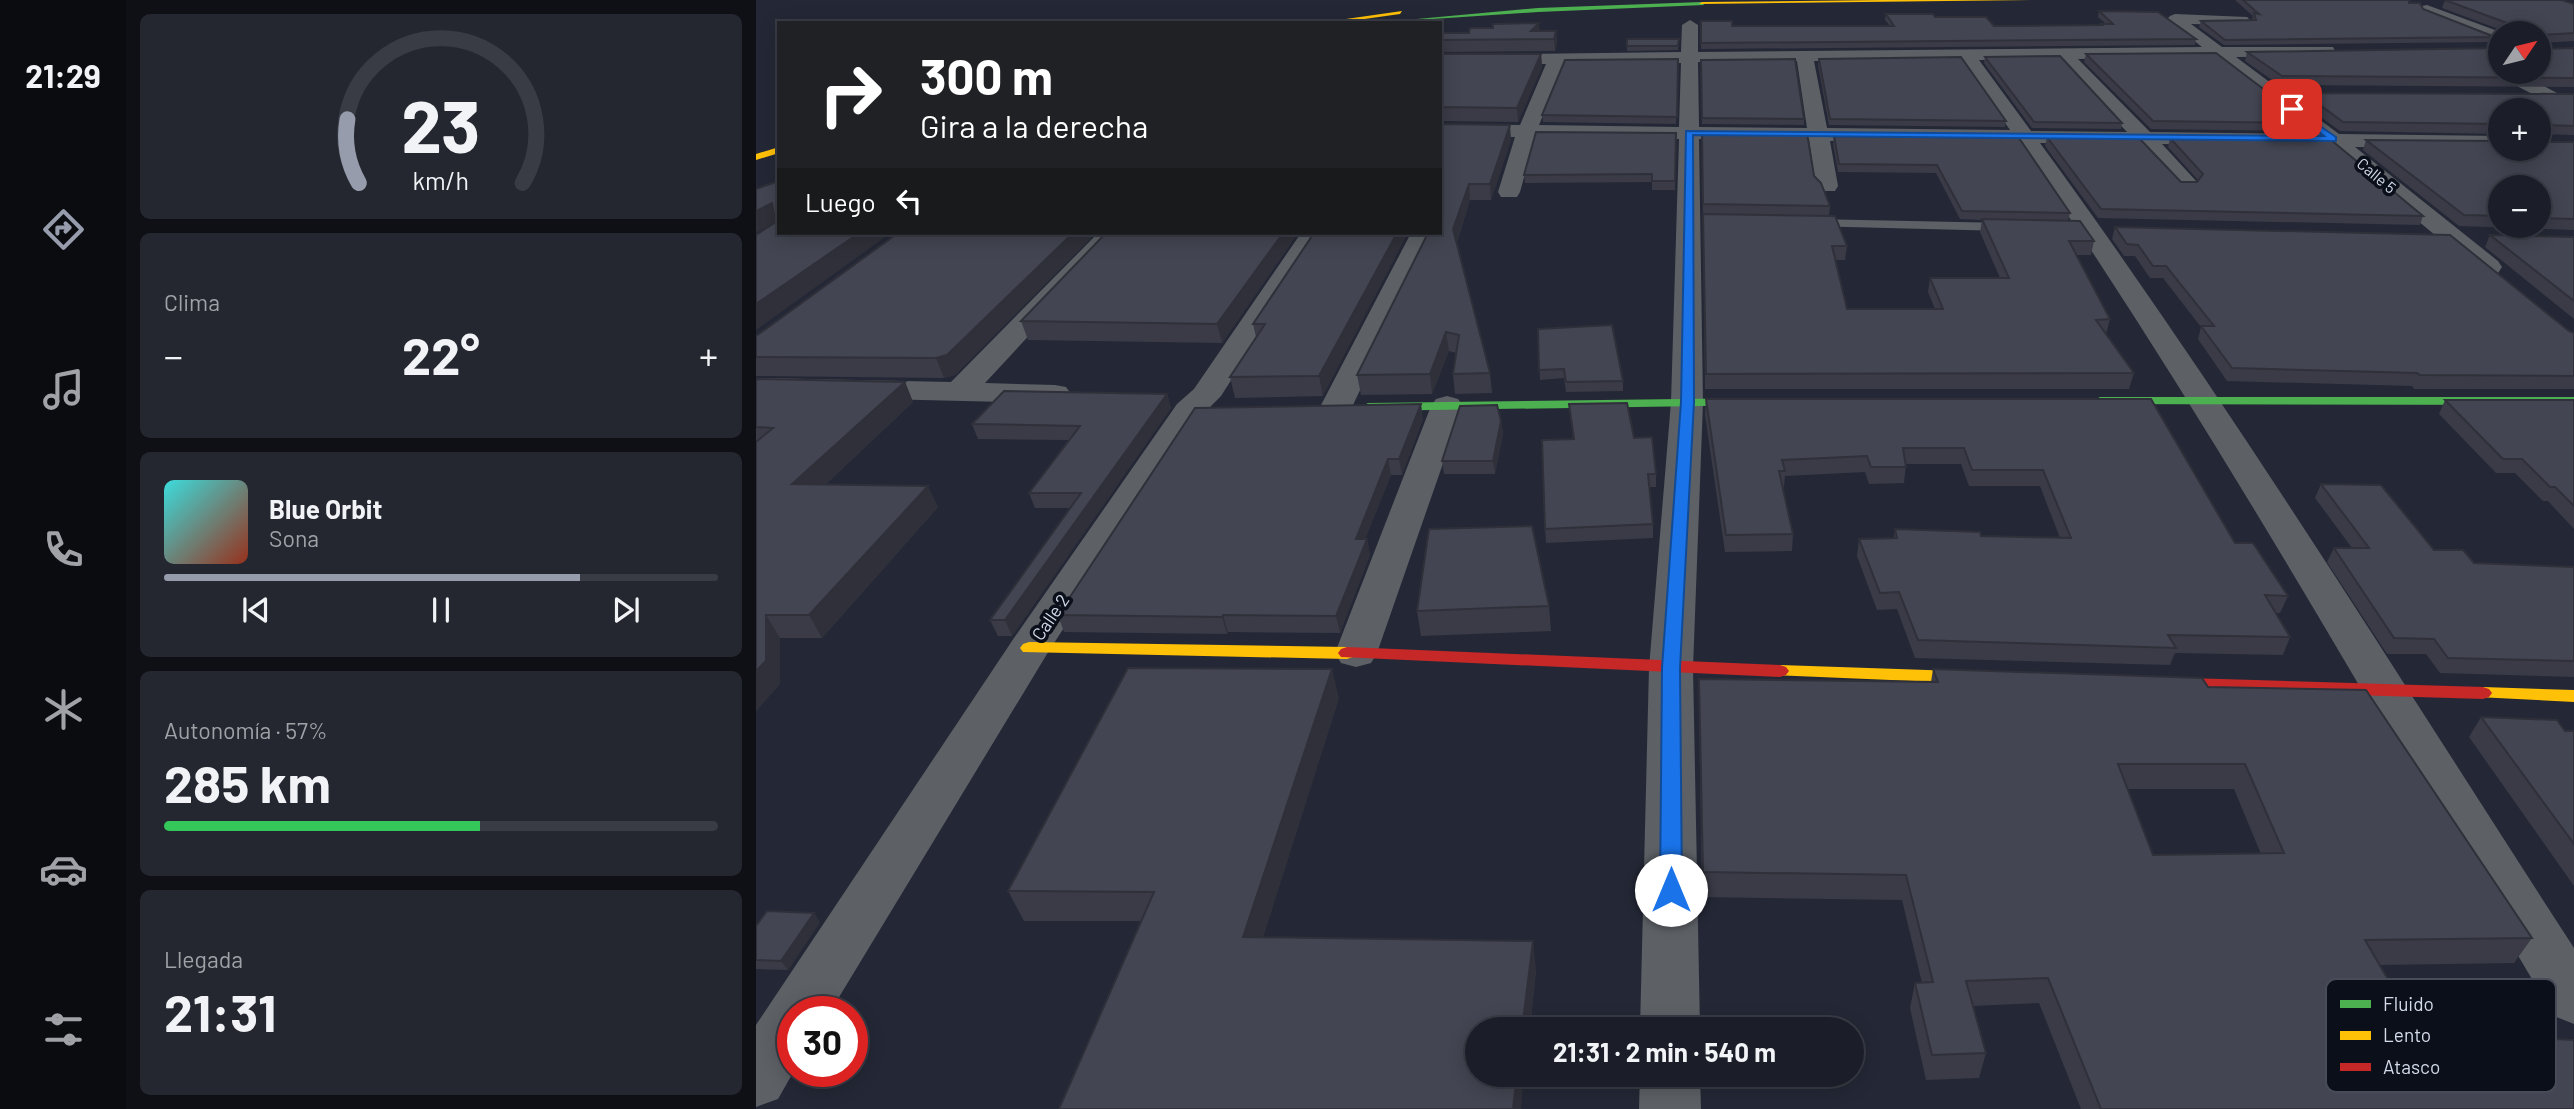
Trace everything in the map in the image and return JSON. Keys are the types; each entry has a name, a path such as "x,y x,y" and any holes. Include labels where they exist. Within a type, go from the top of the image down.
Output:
{"main road":[{"path":"1336,21 1439,7 1573,0"},
{"path":"1390,21 1446,13 1611,4 2028,0"},
{"path":"756,144 777,139"},
{"path":"756,157 777,151"},
{"path":"2079,401 2574,401"},
{"path":"1329,407 1771,402"},
{"path":"1029,648 1356,653 1671,668 2006,678"},
{"path":"2132,682 2574,696"}],"street":[{"path":"2427,9 2488,51"},
{"name":"Calle 5","path":"2273,52 2238,17 2175,19 2333,139 2503,279"},
{"path":"1442,60 1558,57 1690,41 1805,56 1970,48 2064,54 2342,51"},
{"path":"1670,1017 1671,668 1695,221 1689,133 1690,41"},
{"path":"1970,48 2024,136 2095,228 2574,998"},
{"path":"2064,54 2187,183"},
{"path":"1805,56 1827,186"},
{"path":"1509,192 1527,131 1558,57"},
{"path":"2532,84 2574,110"},
{"path":"2272,94 2300,94"},
{"path":"2505,95 2574,95"},
{"path":"1442,130 2488,142"},
{"path":"959,392 1110,235"},
{"name":"Calle 2","path":"808,996 1029,648 1193,403 1312,235"},
{"path":"1329,407 1422,235"},
{"path":"2410,236 2488,238"},
{"path":"756,387 1082,394"},
{"path":"1356,653 1447,406"},
{"path":"756,1078 777,1045"},
{"path":"1670,1087 1670,1109"}],"lane":[{"path":"1799,223 2021,227"}],"building":[{"path":"2243,0 2409,0 2409,3 2420,3 2423,9 2488,34 2488,37 2225,40 2201,21 2256,20 2254,13 2259,14"},
{"path":"2445,0 2562,0 2574,4 2574,33 2552,34 2552,21 2502,21"},
{"path":"2099,11 2158,12 2196,39 1701,43 1701,21 1732,21 1732,26 1894,26 1886,14 1933,14 1935,17 1986,17 1994,26 2113,24"},
{"path":"1539,23 1531,31 1556,31 1554,39 1442,40 1442,33 1469,33 1470,28 1493,28 1493,24"},
{"path":"1627,39 1679,39 1678,46 1627,46"},
{"path":"2488,48 2488,77 2282,76 2247,52"},
{"path":"2574,48 2574,78 2552,78 2552,49"},
{"path":"2216,53 2308,123 2153,121 2086,54"},
{"path":"1442,54 1541,54 1517,108 1442,107"},
{"path":"2060,56 2122,123 2034,122 1985,57"},
{"path":"1961,57 2006,121 1830,119 1819,59"},
{"path":"1678,59 1677,117 1542,115 1565,60"},
{"path":"1795,59 1804,119 1702,118 1701,60"},
{"path":"2304,93 2574,94 2574,126 2551,125 2551,98 2488,98 2488,124 2343,122"},
{"path":"1442,124 1510,125 1490,184 1469,184 1453,229 1490,373 1453,374 1459,335 1446,332 1430,374 1357,375 1427,235 1442,235"},
{"path":"1536,132 1676,133 1675,181 1652,181 1652,174 1524,175"},
{"path":"1702,132 1807,133 1814,176 1821,183 1830,206 1703,204"},
{"path":"1834,136 2019,138 2070,213 1962,211 1937,165 1839,164"},
{"path":"2047,137 2139,138 2181,182 2197,182 2203,174 2170,138 2331,140 2423,216 2101,209"},
{"path":"2366,140 2488,141 2488,161 2551,161 2551,142 2574,142 2574,219 2551,218 2551,175 2488,175 2488,216 2464,215"},
{"path":"777,182 777,215 774,214 772,203 756,211 756,189"},
{"path":"1703,214 1835,216 1847,246 1832,246 1847,309 1943,309 1930,278 2009,278 1982,219 2080,221 2094,241 2069,241 2110,319 2096,320 2134,373 1706,374"},
{"path":"777,221 777,235 856,235 756,304 756,235"},
{"path":"2115,227 2450,235 2574,333 2574,376 2420,375 2232,368 2201,326 2214,326 2166,266 2153,266 2138,245 2127,244"},
{"path":"895,235 1071,235 947,355 936,358 756,357 756,336"},
{"path":"1104,235 1282,235 1217,324 1021,321"},
{"path":"1313,235 1396,235 1319,376 1230,377 1265,324 1253,324"},
{"path":"2574,237 2574,301 2494,238"},
{"path":"1612,325 1623,381 1566,382 1564,369 1539,370 1538,329"},
{"path":"756,379 905,382 792,484 928,486 809,615 766,615 766,661 756,671 756,442 773,428 756,427"},
{"path":"1004,391 1167,394 1005,620 990,620 1081,493 1029,493 1080,426 972,424"},
{"path":"1706,399 2151,399 2235,543 2253,543 2288,596 2265,595 2290,637 2168,635 2176,648 1918,640 1899,592 1880,593 1859,539 1897,538 1895,529 1980,532 1981,536 2071,538 2043,470 1972,470 1964,448 1903,448 1906,467 1871,467 1867,456 1782,460 1785,471 1779,471 1793,534 1726,535"},
{"path":"2445,400 2574,400 2574,506 2522,459 2503,459"},
{"path":"1627,403 1634,438 1652,437 1656,474 1648,474 1653,524 1545,529 1542,440 1574,439 1569,404"},
{"path":"1421,404 1399,459 1388,459 1356,539 1367,539 1336,616 1058,615 1195,408"},
{"path":"1497,405 1501,421 1493,461 1442,461 1460,406"},
{"path":"2321,484 2381,485 2434,550 2463,550 2474,563 2574,567 2574,661 2448,658 2434,639 2394,638 2334,548 2369,548"},
{"path":"1532,526 1549,606 1417,611 1429,529"},
{"path":"1128,668 1332,669 1243,937 1533,941 1524,1017 1465,1017 1465,1087 1516,1087 1513,1109 1059,1109 1154,892 1008,891"},
{"path":"1933,669 2202,678 2208,687 2366,690 2532,938 2365,940 2388,979 2326,979 2326,1092 2556,1092 2556,1039 2574,1040 2574,1109 2101,1109 2048,978 1966,981 1986,1053 1932,1055 1915,983 1933,982 1906,875 1703,872 1699,679 1938,682","holes":["2118,764 2245,764 2284,853 2153,855"]},
{"path":"2481,717 2557,720 2565,731 2574,731 2574,844"},
{"path":"767,911 814,913 781,961 756,960 756,926"}],"traffic: fast":[{"path":"1401,21 1538,10 1702,4"},
{"path":"2100,401 2574,401"},
{"path":"1368,407 1760,402"}],"traffic: slow":[{"path":"1702,4 2028,0"},
{"path":"1335,21 1400,12"},
{"path":"756,157 777,151"},
{"path":"1029,648 1347,653"},
{"path":"1780,671 1986,678"},
{"path":"2483,693 2574,696"}],"traffic: jam":[{"path":"1347,653 1780,671"},
{"path":"2154,683 2483,693"}],"route":[{"path":"1671,890 1671,668 1687,402 1689,133 2333,139 2292,109"}]}
